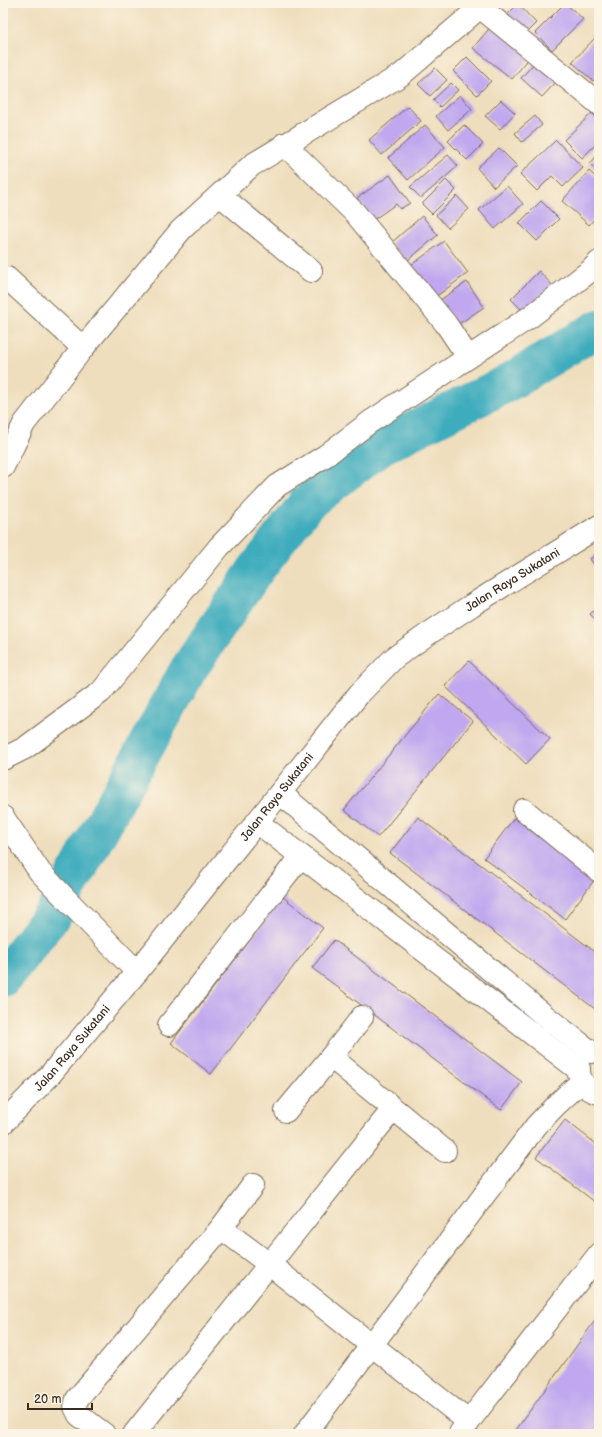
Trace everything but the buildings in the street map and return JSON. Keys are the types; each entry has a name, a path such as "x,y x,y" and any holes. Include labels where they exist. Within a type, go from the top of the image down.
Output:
{"street":[{"path":"3,467 24,424 82,348 181,230 252,165 284,144 401,75 480,5 596,96"},
{"path":"284,144 355,212 446,324 468,357"},
{"path":"220,195 312,271"},
{"path":"3,759 25,748 101,692 219,547 278,486 325,456 370,422 530,317 590,272 599,262"},
{"path":"7,278 82,348"},
{"name":"Jalan Raya Sukatani","path":"3,1124 49,1076 137,972 359,694 394,658 472,605 599,526"},
{"path":"280,793 545,1016 595,1051 582,1059 586,1082"},
{"path":"524,810 599,871"},
{"path":"3,818 40,872 137,972"},
{"path":"258,822 586,1082"},
{"path":"169,1025 301,856"},
{"path":"286,1111 362,1017"},
{"path":"331,1057 445,1151"},
{"path":"305,1434 536,1126 555,1106 586,1082"},
{"path":"134,1434 393,1109"},
{"path":"104,1434 79,1415 75,1407 77,1399 221,1228 253,1185"},
{"path":"221,1228 270,1264 371,1345 464,1428 599,1254"}],"waterway":[{"path":"3,978 54,913 188,670 257,568 308,502 381,446 506,384 599,328"}]}
